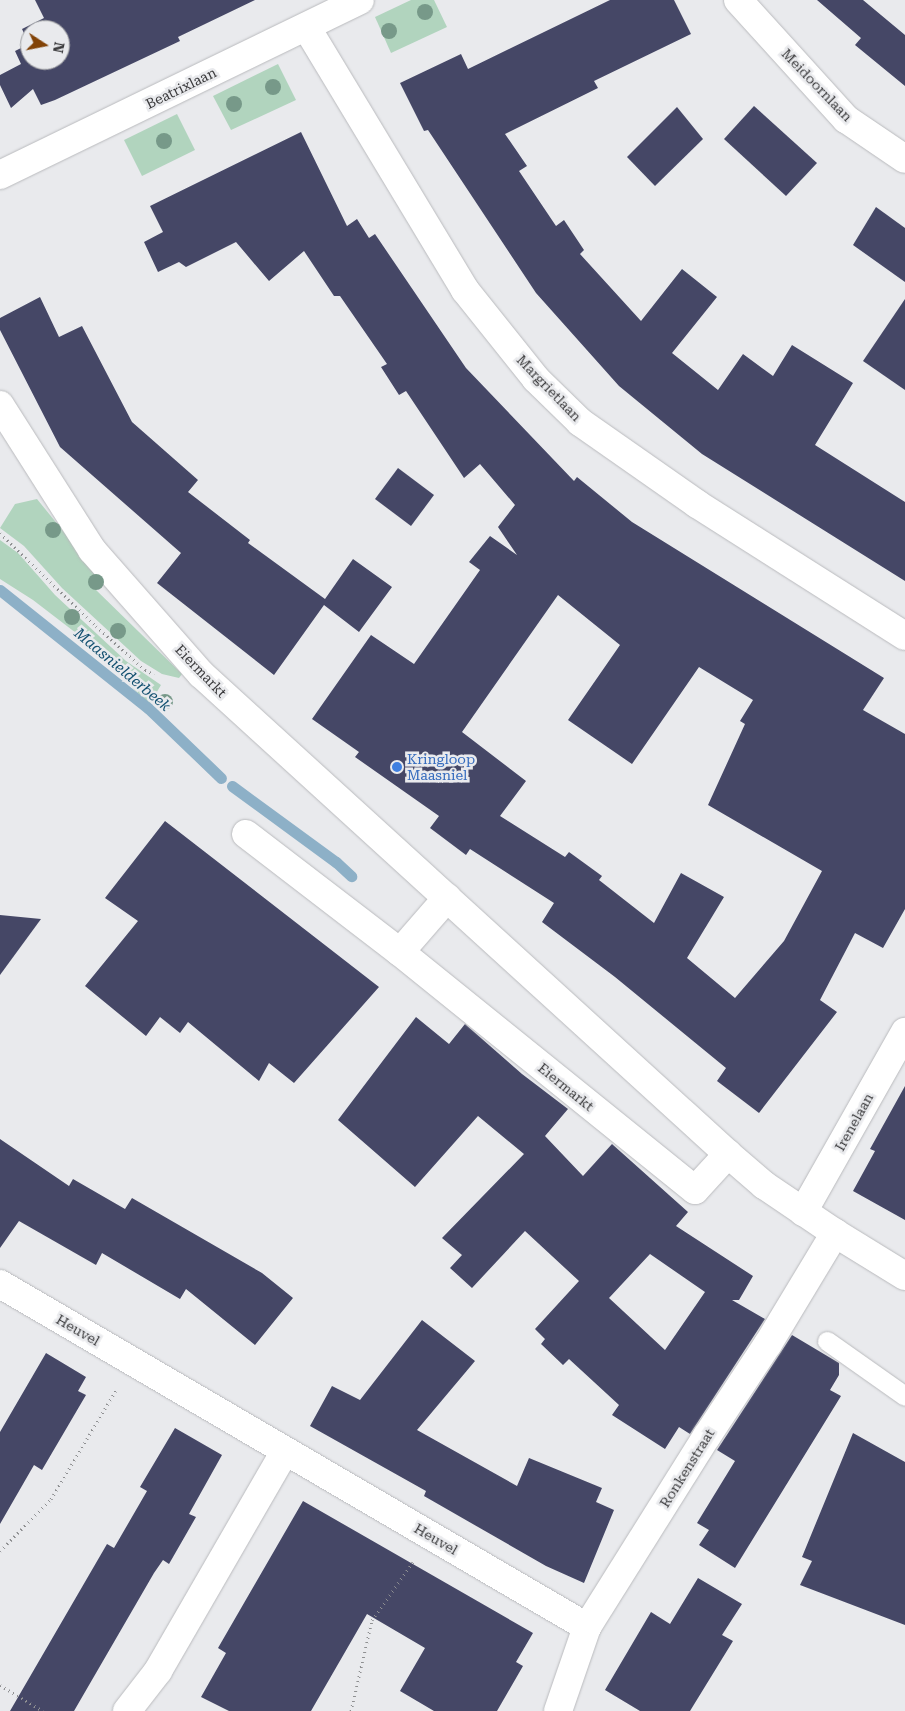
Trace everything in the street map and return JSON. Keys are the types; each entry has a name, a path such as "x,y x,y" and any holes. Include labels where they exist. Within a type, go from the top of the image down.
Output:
{"street":[{"name":"Beatrixlaan","path":"0,174 307,28 360,0"},
{"name":"Meidoornlaan","path":"738,0 846,119 905,159"},
{"name":"Margrietlaan","path":"307,28 465,290 536,379 580,422 697,504 905,636"},
{"name":"Eiermarkt","path":"0,405 92,550 201,674 764,1185 835,1233 905,1276"},
{"name":"Eiermarkt","path":"246,834 400,952 695,1190 728,1154"},
{"path":"400,952 447,898"},
{"name":"Irenelaan","path":"804,1212 905,1032"},
{"name":"Ronkenstraat","path":"558,1711 587,1627 706,1436 768,1344 835,1233"},
{"name":"Heuvel","path":"0,1284 587,1627"},
{"path":"127,1711 158,1670 285,1451"}],"lane":[{"path":"827,1340 905,1396"}],"path":[{"path":"0,533 145,670 172,684 201,674"},
{"path":"0,1551 51,1499 133,1362"},
{"path":"350,1711 372,1620 431,1536"},
{"path":"0,1685 43,1711"}],"green space":[{"path":"411,0 434,0 447,27 391,53 375,17"},
{"path":"278,64 296,100 231,130 213,96"},
{"path":"177,114 195,150 142,176 124,140"},
{"path":"37,499 102,579 95,589 182,674 179,678 162,674 141,661 62,588 24,546 0,528 15,504"},
{"path":"0,540 18,553 55,595 126,661 161,685 149,705 97,650 33,600 0,579"}],"building":[{"path":"35,0 255,0 178,37 180,41 55,100 41,105 33,89 11,108 0,85 0,75 20,65 20,70 70,70 70,20 40,20 44,18"},
{"path":"610,0 674,0 691,34 594,81 598,88 505,134 527,166 519,171 556,226 564,220 584,250 580,254 641,321 682,269 717,297 672,353 718,390 743,354 773,376 792,345 853,383 815,445 905,502 905,581 702,454 619,386 536,293 428,130 424,131 400,83 461,54 468,69"},
{"path":"817,0 863,0 905,35 905,86 855,45 861,38"},
{"path":"20,48 20,62 15,51"},
{"path":"754,106 817,163 786,196 724,139"},
{"path":"677,107 703,139 655,186 627,157"},
{"path":"301,132 347,226 357,219 369,238 375,234 466,368 574,481 577,477 632,522 884,678 863,710 905,734 905,909 883,948 855,933 820,1000 837,1012 759,1113 717,1081 726,1068 615,977 542,922 554,903 470,849 466,855 430,828 439,816 355,757 359,752 312,719 371,635 414,664 480,570 469,562 490,536 517,555 498,527 515,505 480,464 464,478 406,391 399,395 381,367 387,364 340,296 334,296 304,251 269,281 236,242 186,267 179,262 158,272 144,242 163,232 150,206","holes":["558,595 620,645 568,720 632,764 699,667 753,700 740,721 745,724 708,805 822,871 784,941 735,998 687,958 724,897 681,873 654,923 599,880 602,876 569,852 565,857 500,816 526,781 462,732"]},
{"path":"876,207 905,228 905,282 853,245"},
{"path":"40,297 59,337 82,326 132,422 198,480 188,492 250,540 248,543 325,599 353,559 392,587 359,632 324,605 274,675 157,583 181,553 60,447 0,330 0,318"},
{"path":"905,299 905,390 863,361"},
{"path":"398,468 434,495 411,526 375,499"},
{"path":"165,821 379,987 294,1083 269,1063 259,1081 188,1022 180,1033 160,1017 146,1036 85,986 138,921 105,898"},
{"path":"0,915 41,919 0,975"},
{"path":"416,1017 449,1044 465,1024 522,1074 568,1109 545,1136 583,1176 612,1144 688,1212 676,1226 753,1276 739,1300 732,1300 765,1319 690,1434 679,1427 665,1449 612,1415 619,1405 569,1359 563,1365 541,1344 545,1339 535,1329 579,1281 525,1231 472,1288 450,1268 462,1255 442,1238 524,1154 478,1116 415,1187 338,1120","holes":["650,1254 705,1292 665,1350 609,1298"]},
{"path":"905,1086 905,1220 853,1191 875,1151 870,1149"},
{"path":"0,1139 69,1186 73,1179 125,1209 132,1198 262,1273 293,1298 255,1345 186,1289 180,1299 102,1253 96,1265 19,1221 0,1248"},
{"path":"422,1320 475,1361 417,1430 517,1486 529,1458 602,1488 596,1502 614,1510 584,1583 546,1566 424,1496 426,1491 310,1426 332,1386 360,1400"},
{"path":"792,1335 839,1363 839,1375 830,1390 841,1396 735,1568 699,1545 709,1530 697,1523 735,1461 717,1450"},
{"path":"46,1353 86,1377 78,1391 86,1395 42,1470 34,1465 0,1524 0,1432"},
{"path":"175,1428 222,1455 189,1514 196,1517 169,1564 163,1560 154,1573 74,1711 10,1711 107,1544 114,1548 147,1491 140,1487"},
{"path":"853,1433 905,1462 905,1625 800,1585 812,1561 802,1557"},
{"path":"303,1501 533,1633 516,1662 523,1666 497,1711 434,1711 400,1691 425,1648 367,1614 311,1711 229,1711 201,1697 226,1653 218,1648"},
{"path":"698,1578 742,1604 722,1635 733,1641 690,1711 640,1711 605,1690 651,1612 670,1624"}],"waterway":[{"name":"Maasnielderbeek","path":"0,590 148,708 221,778"},
{"name":"Maasnielderbeek","path":"232,786 336,862 351,876"}],"place":[{"name":"Kringloop Maasniel","path":"397,767"}]}
